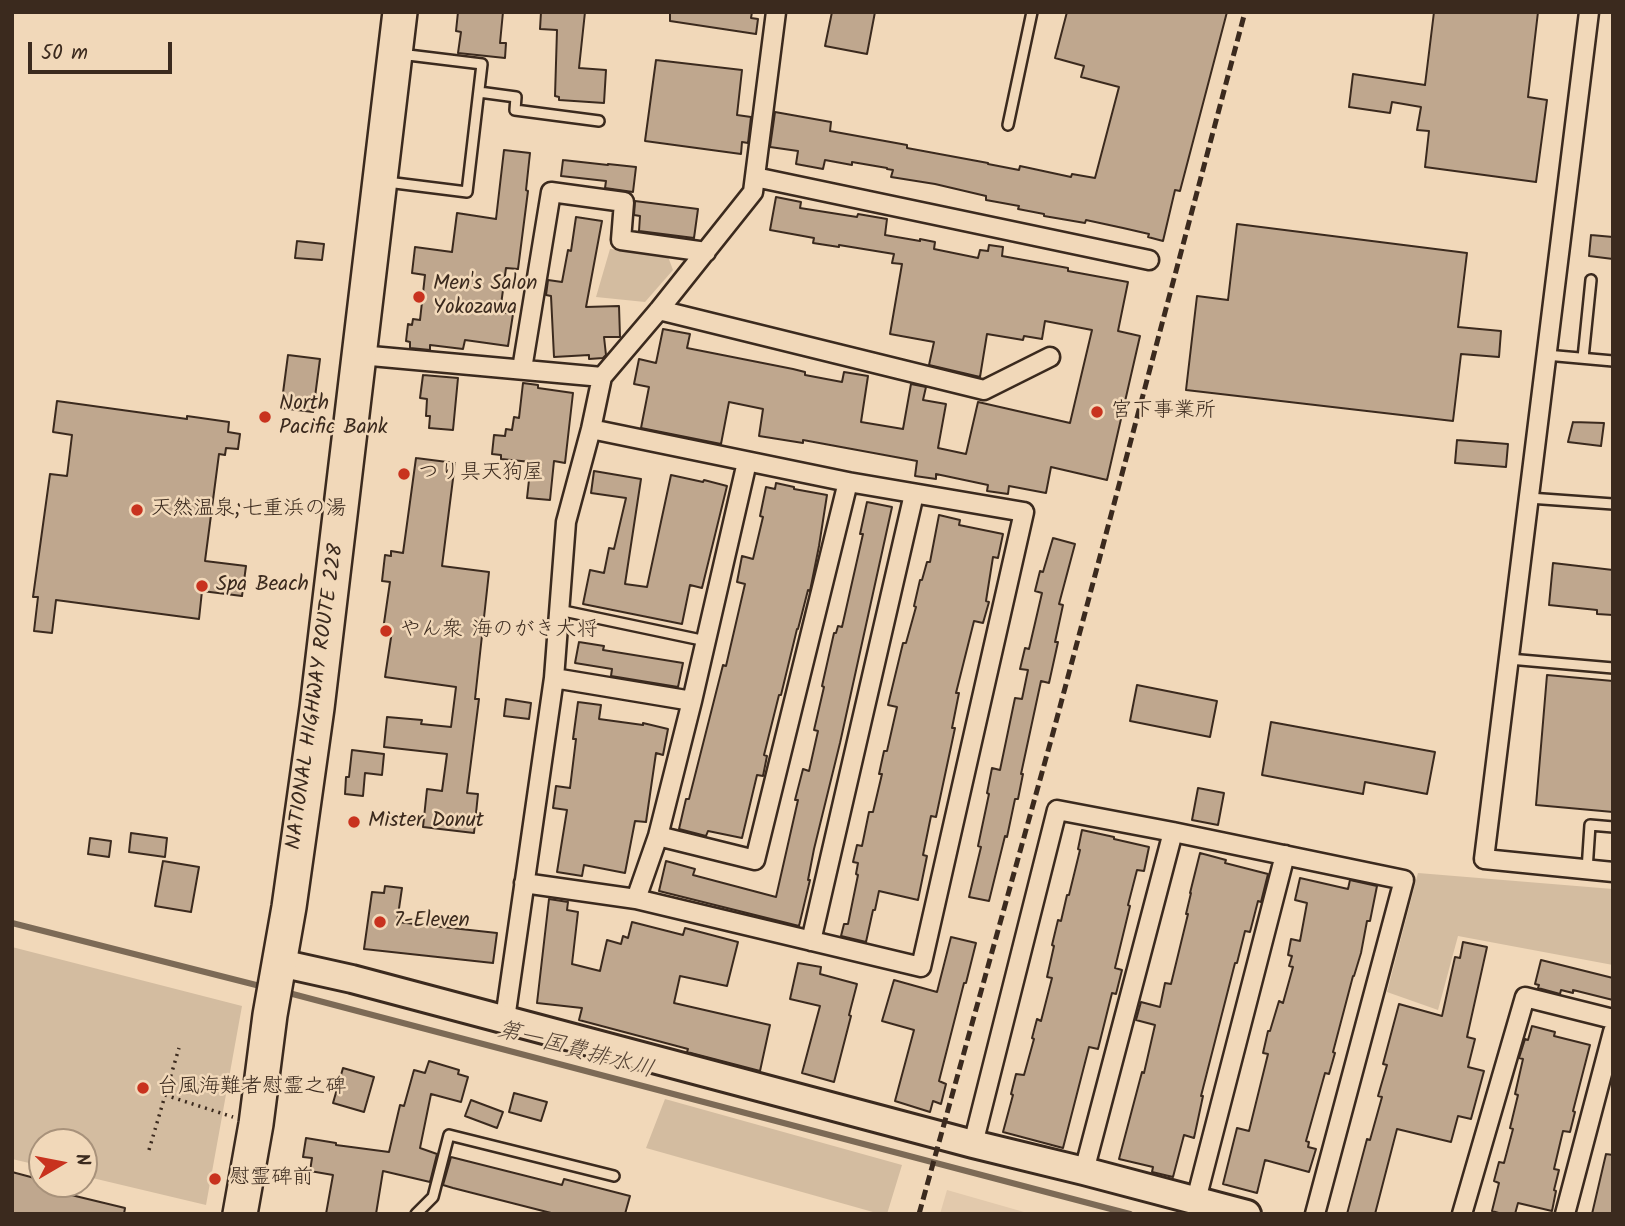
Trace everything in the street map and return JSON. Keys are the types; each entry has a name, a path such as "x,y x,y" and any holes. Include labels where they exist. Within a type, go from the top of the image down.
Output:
{"highway":[{"name":"NATIONAL HIGHWAY ROUTE 228","path":"240,1214 256,1125 317,708 400,12"}],"street":[{"path":"505,1019 554,678 566,522 602,377 753,192 776,12"},
{"path":"1589,12 1484,859 1613,872"},
{"path":"755,177 1149,260"},
{"path":"522,369 551,192 624,202 621,240 706,252"},
{"path":"659,310 984,390 1051,357"},
{"path":"360,355 602,377"},
{"path":"524,883 636,899 921,967 1024,512 848,482 591,429"},
{"path":"636,899 658,836 747,462"},
{"path":"658,836 755,860 848,482"},
{"path":"811,941 914,494"},
{"path":"554,678 692,701"},
{"path":"973,1144 1057,810 1285,855 1404,880 1315,1214"},
{"path":"1084,1171 1172,832"},
{"path":"1196,1200 1285,855"},
{"path":"279,969 352,979 1247,1214"},
{"path":"1462,1214 1525,997 1613,1019"},
{"path":"1565,1214 1613,1032"}],"lane":[{"path":"1008,125 1032,12"},
{"path":"380,181 467,191 479,92 482,64 395,54"},
{"path":"479,92 516,97 515,110 599,121"},
{"path":"1583,358 1591,280"},
{"path":"1546,355 1613,362"},
{"path":"1529,498 1613,504"},
{"path":"559,610 706,641"},
{"path":"1509,659 1613,668"},
{"path":"1587,870 1590,825 1613,827"},
{"path":"416,1214 433,1197 449,1135 614,1175"}],"path":[{"path":"149,1150 179,1048"},
{"path":"165,1095 256,1125"}],"shaded area":[{"path":"610,249 667,254 673,270 645,302 596,297"},
{"path":"1418,873 1613,889 1613,965 1458,936 1438,1010 1387,992"},
{"path":"12,947 242,1006 206,1205 98,1179 98,1128 28,1128 28,1163 12,1159"},
{"path":"665,1099 902,1165 887,1214 646,1148"},
{"path":"947,1190 1031,1214 940,1214"}],"building":[{"path":"458,12 503,12 500,43 506,43 505,58 458,53 461,32 456,31"},
{"path":"541,12 585,12 579,68 606,70 604,103 559,100 559,97 555,96 557,30 540,29"},
{"path":"670,12 752,12 751,18 758,19 756,34 670,21"},
{"path":"832,12 875,12 867,54 825,46"},
{"path":"1067,12 1227,12 1180,191 1175,190 1163,241 1148,237 1149,234 1086,220 1085,223 1044,216 1018,209 1019,206 986,200 986,196 891,177 893,170 887,168 825,160 823,169 796,164 798,151 770,147 775,112 831,122 830,131 907,145 907,148 1019,170 1020,166 1071,177 1072,174 1095,178 1119,87 1081,77 1084,66 1055,58"},
{"path":"1434,12 1538,12 1528,97 1547,100 1536,182 1425,167 1429,131 1417,130 1421,107 1392,102 1390,113 1349,107 1353,74 1425,85"},
{"path":"656,60 742,70 737,115 751,117 748,143 742,142 741,154 645,141"},
{"path":"504,150 530,153 518,269 506,268 500,312 513,314 508,346 465,340 463,349 430,345 430,350 410,348 410,342 406,341 408,324 412,325 413,319 420,320 425,275 412,273 415,247 452,252 457,213 496,219"},
{"path":"563,160 636,167 633,192 605,188 606,181 561,176"},
{"path":"776,197 801,202 800,208 887,219 885,235 935,242 934,249 978,258 980,250 988,251 989,245 1003,247 1002,256 1128,282 1118,331 1140,336 1107,480 1051,467 1046,493 1009,486 1008,494 987,491 988,485 936,474 936,479 915,476 917,461 803,440 803,443 759,436 763,409 729,402 721,444 641,428 649,387 634,384 639,359 656,363 663,329 690,334 687,348 793,369 805,372 805,375 842,382 844,372 868,376 861,422 903,429 911,384 926,387 923,400 946,404 938,448 966,454 978,402 1070,423 1092,330 1045,321 1042,339 1024,336 1023,340 987,334 980,377 929,365 934,342 890,334 902,264 892,263 894,254 813,243 814,238 770,230"},
{"path":"635,201 698,209 694,238 639,231 640,216 634,215"},
{"path":"576,217 602,221 586,307 619,306 620,337 604,337 606,355 603,358 589,359 589,355 554,357 551,296 546,295 548,280 562,282 568,250 571,251"},
{"path":"1237,224 1467,253 1458,327 1501,331 1499,357 1461,354 1453,421 1186,390 1197,296 1228,300"},
{"path":"1591,235 1613,237 1613,259 1589,256"},
{"path":"297,241 324,244 322,260 295,258"},
{"path":"288,355 320,359 313,412 281,408"},
{"path":"423,375 458,378 453,430 429,428 430,416 426,416 427,399 420,398"},
{"path":"523,383 573,393 565,463 554,461 550,500 527,498 531,462 501,459 501,455 492,454 494,435 505,436 506,429 512,430 514,417 519,418"},
{"name":"天然温泉;七重浜の湯","path":"57,401 187,419 187,416 229,422 228,432 240,434 238,449 226,448 225,455 219,454 205,561 246,566 242,596 202,591 199,619 56,600 52,633 34,631 38,597 33,597 50,474 67,476 72,435 53,432"},
{"path":"1573,422 1604,423 1601,446 1568,442"},
{"path":"1457,440 1508,444 1506,467 1455,463"},
{"path":"416,458 455,463 442,566 489,572 475,699 479,699 467,793 478,794 474,833 423,827 427,789 442,791 447,754 384,747 387,717 422,720 421,724 451,727 456,687 385,677 392,631 383,630 390,582 382,581 385,555 391,556 391,551 403,553"},
{"path":"594,471 641,479 625,584 647,587 671,475 727,486 702,588 690,585 682,624 583,604 590,570 604,573 609,548 614,549 626,498 591,493"},
{"path":"776,483 827,495 819,546 810,591 808,590 797,629 764,755 767,756 763,776 757,775 742,838 708,831 706,836 679,829 723,665 726,666 745,584 737,582 742,556 753,559 763,517 760,516 766,487 775,489"},
{"path":"867,502 892,507 799,926 659,891 666,861 695,869 693,875 776,897 803,769 809,771 818,731 814,730 824,687 822,686 834,633 838,626 842,627 863,534 860,534"},
{"path":"939,515 960,520 959,525 1003,534 998,558 993,557 986,601 989,602 983,623 974,621 956,693 959,693 952,728 955,728 936,817 931,816 923,855 927,856 918,900 879,891 866,942 841,936 844,924 848,924 858,875 858,863 853,862 857,845 862,846 869,812 873,812 882,774 879,774 884,751 887,751 897,707 888,705 903,643 906,643 916,607 914,606 920,580 927,562 930,562"},
{"path":"1053,538 1075,544 1059,604 1063,605 1049,683 1041,681 1018,799 1015,799 989,901 969,897 981,847 978,846 992,768 1000,770 1015,698 1022,699 1028,670 1020,669 1025,648 1029,649 1042,593 1035,591"},
{"path":"1553,563 1613,570 1613,615 1597,614 1597,610 1549,605"},
{"path":"579,642 604,646 603,650 683,663 678,687 611,676 612,669 575,663"},
{"path":"1547,675 1613,681 1613,812 1536,805"},
{"path":"1137,685 1217,701 1210,737 1130,721"},
{"path":"506,699 531,703 529,719 504,716"},
{"path":"578,702 601,705 599,719 643,723 668,729 663,755 656,753 646,822 635,821 625,873 584,865 582,876 557,872 567,810 553,808 556,786 570,788"},
{"path":"1271,722 1435,752 1427,794 1365,782 1363,794 1262,775"},
{"path":"352,750 384,754 382,775 365,773 363,796 345,794"},
{"path":"1198,788 1224,793 1218,825 1192,820"},
{"path":"1082,830 1149,847 1144,871 1137,870 1128,905 1130,906 1115,968 1122,970 1116,994 1112,993 1098,1049 1089,1047 1063,1148 1003,1132 1016,1074 1024,1075 1037,1019 1041,1021 1052,978 1047,977 1054,946 1052,945 1058,920 1061,921 1069,895"},
{"path":"131,833 167,838 165,857 129,852"},
{"path":"90,838 111,841 109,857 88,854"},
{"path":"1200,853 1226,860 1225,863 1268,874 1250,932 1245,931 1235,963 1201,1096 1194,1138 1184,1135 1173,1177 1152,1172 1153,1167 1119,1159 1155,1025 1136,1020 1141,1002 1160,1007 1165,983 1171,984"},
{"path":"163,861 199,867 191,912 155,906"},
{"path":"1300,878 1348,889 1350,880 1377,886 1370,921 1367,921 1361,953 1333,1052 1335,1053 1329,1074 1325,1073 1306,1141 1309,1142 1308,1147 1316,1149 1309,1172 1265,1160 1257,1193 1223,1184 1237,1128 1249,1131 1268,1054 1263,1053 1268,1031 1279,1001 1283,1003 1293,967 1289,966 1292,956 1288,955 1291,939 1300,941 1307,903 1295,900"},
{"path":"385,886 402,888 397,922 497,933 493,963 364,949 372,892 384,893"},
{"path":"549,899 568,902 567,910 578,912 572,964 600,971 607,940 621,944 623,936 628,938 632,922 683,935 685,928 738,942 727,986 680,976 674,1003 770,1025 760,1071 579,1020 582,1008 537,1003"},
{"path":"951,937 976,943 939,1081 946,1084 941,1104 933,1101 930,1112 895,1101 914,1030 882,1021 894,980 937,992"},
{"path":"1463,942 1487,947 1467,1037 1475,1039 1468,1067 1484,1071 1471,1119 1458,1116 1451,1142 1397,1129 1375,1214 1347,1214 1367,1139 1370,1140 1382,1097 1378,1096 1387,1065 1383,1064 1399,1004 1442,1016 1455,957 1460,958"},
{"path":"1541,960 1613,978 1613,1000 1573,990 1573,993 1561,990 1560,994 1538,988 1539,985 1535,984"},
{"path":"798,963 821,967 820,974 857,984 834,1082 802,1073 820,1006 790,999"},
{"path":"1532,1026 1555,1032 1554,1036 1590,1045 1570,1132 1563,1131 1554,1169 1559,1170 1552,1211 1518,1203 1515,1214 1502,1214 1492,1211 1499,1183 1494,1181 1499,1162 1504,1163 1513,1129 1510,1128 1523,1059 1519,1058"},
{"path":"429,1061 459,1070 458,1074 468,1077 461,1102 431,1094 420,1148 437,1154 430,1182 383,1171 376,1214 326,1214 333,1175 310,1171 312,1158 303,1157 306,1138 389,1152 400,1105 404,1106 414,1070 425,1073"},
{"path":"343,1068 374,1077 364,1112 333,1103"},
{"path":"514,1093 547,1102 541,1121 509,1112"},
{"path":"471,1100 503,1112 497,1128 465,1116"},
{"path":"1606,1154 1613,1155 1613,1214 1592,1214"},
{"path":"451,1157 562,1185 564,1179 630,1196 625,1214 555,1214 443,1185"},
{"path":"12,1172 28,1176 28,1198 84,1198 125,1208 124,1214 12,1214"}],"waterway":[{"name":"第一国費排水川","path":"12,923 264,987"},
{"name":"第一国費排水川","path":"285,992 1130,1214"}],"railway":[{"path":"919,1214 1053,733 1245,12"}],"place":[{"name":"Men's Salon Yokozawa","path":"419,297"},
{"name":"宮下事業所","path":"1097,412"},
{"name":"North Pacific Bank","path":"265,417"},
{"name":"つり具天狗屋","path":"404,474"},
{"name":"天然温泉;七重浜の湯","path":"137,510"},
{"name":"Spa Beach","path":"202,586"},
{"name":"やん衆 海のがき大将","path":"386,631"},
{"name":"Mister Donut","path":"354,822"},
{"name":"7-Eleven","path":"380,922"},
{"name":"台風海難者慰霊之碑","path":"143,1088"},
{"name":"慰霊碑前","path":"215,1179"}]}
